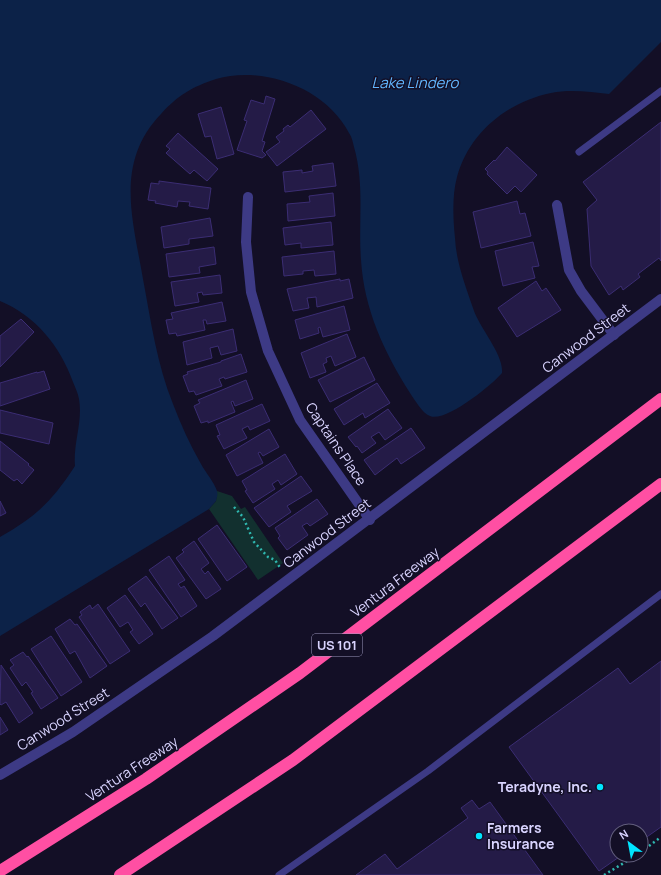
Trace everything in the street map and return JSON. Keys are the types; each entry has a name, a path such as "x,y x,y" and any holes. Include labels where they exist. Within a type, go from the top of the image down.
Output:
{"highway":[{"name":"Ventura Freeway","path":"0,870 146,779 300,673 661,399"},
{"path":"120,875 293,760 661,484"}],"street":[{"name":"Captains Place","path":"248,197 246,242 251,292 268,351 300,420 370,520"},
{"path":"557,205 569,270 581,291 614,335"},
{"name":"Canwood Street","path":"0,775 73,732 213,636 370,520 661,299"}],"lane":[{"path":"579,152 661,90"},
{"path":"279,875 428,771 661,594"}],"path":[{"path":"234,507 243,518 254,542 268,556 275,560 288,580"},
{"path":"649,846 661,836"},
{"path":"604,875 624,863"}],"green space":[{"path":"217,491 232,496 241,509 245,507 283,563 258,580 209,509 216,501"}],"water":[{"name":"Lake Lindero","path":"0,0 661,0 661,42 609,94 566,91 535,97 505,112 492,122 480,133 471,147 463,161 454,191 453,207 457,255 461,273 476,316 495,349 502,366 502,373 489,386 468,402 457,409 437,417 430,416 424,412 410,393 384,346 371,313 366,296 361,260 360,189 357,161 351,136 339,117 309,92 292,84 273,78 253,75 234,75 216,79 186,92 173,102 146,133 137,152 132,172 132,214 152,327 167,389 193,450 216,488 216,501 209,509 0,636 0,537 24,522 43,507 59,489 75,466 75,449 80,408 78,395 68,369 54,345 25,315 0,301"}],"building":[{"path":"266,96 275,99 262,141 265,142 262,151 266,155 262,158 237,150 247,121 244,120 251,100 264,104"},
{"path":"221,107 234,154 217,159 211,136 205,137 198,114"},
{"path":"311,110 326,129 277,166 266,152 280,142 276,137 284,131 283,129 288,125 290,127"},
{"path":"661,122 661,261 659,258 638,274 640,277 623,290 621,286 609,295 591,266 587,209 597,200 583,182"},
{"path":"178,133 218,169 207,181 194,170 190,174 166,153 170,149 166,146"},
{"path":"507,147 537,175 521,192 515,186 507,194 487,174 488,172 485,169 494,160 495,161"},
{"path":"333,163 336,186 285,192 283,172 302,170 302,173 313,171 312,166"},
{"path":"159,181 211,188 208,209 189,206 190,202 178,201 177,207 155,203 156,201 148,200 151,183 159,184"},
{"path":"333,193 335,216 288,221 287,204 310,202 309,196"},
{"path":"517,201 520,214 525,213 531,236 481,248 473,212"},
{"path":"210,218 213,236 189,239 189,244 164,248 161,227"},
{"path":"331,222 333,245 301,248 301,243 285,245 283,228"},
{"path":"533,242 539,266 532,267 535,278 503,286 495,251"},
{"path":"214,247 216,264 199,267 200,273 169,277 166,254"},
{"path":"334,251 336,274 315,276 314,270 303,271 303,274 284,276 282,257"},
{"path":"220,275 222,293 203,295 202,292 197,293 199,302 175,306 171,282"},
{"path":"340,279 340,281 349,279 353,298 317,307 316,297 307,298 309,308 293,311 287,289"},
{"path":"536,281 542,291 546,288 561,310 517,337 498,308"},
{"path":"222,302 226,321 207,324 206,320 203,320 205,330 177,336 176,333 169,334 166,320 173,319 171,313"},
{"path":"344,306 350,330 323,337 320,327 318,328 319,333 300,339 295,320"},
{"path":"21,319 34,332 0,367 0,336"},
{"path":"233,329 237,351 221,355 218,346 210,348 212,358 187,365 183,342"},
{"path":"347,334 356,357 335,366 331,356 326,358 327,362 323,364 326,372 310,378 301,353"},
{"path":"241,354 247,372 225,379 224,377 219,379 222,386 196,395 194,391 189,392 183,376 188,374 187,372 221,362"},
{"path":"364,357 375,380 330,402 318,380"},
{"path":"44,371 50,389 0,406 0,383"},
{"path":"246,380 253,399 235,406 233,401 231,402 235,412 208,423 208,421 201,423 194,406 200,403 198,400"},
{"path":"377,383 390,403 365,418 363,413 344,425 334,409"},
{"path":"262,404 270,421 250,430 248,426 242,429 247,438 224,449 217,436 220,435 216,425"},
{"path":"388,409 402,428 385,440 379,432 371,437 376,443 362,453 348,437"},
{"path":"0,410 53,423 49,444 0,433"},
{"path":"411,428 425,448 401,464 397,458 375,475 364,460"},
{"path":"269,429 279,447 263,456 260,452 258,453 263,463 237,476 226,455"},
{"path":"0,441 29,464 28,465 34,470 22,484 17,479 14,481 0,470"},
{"path":"285,454 297,474 281,485 278,480 272,484 275,489 253,503 245,491 247,490 242,481"},
{"path":"301,476 312,491 287,506 291,512 269,527 254,508"},
{"path":"317,499 328,514 310,526 307,523 302,526 308,535 287,550 278,538 280,536 275,528"},
{"path":"0,501 6,513 0,516"},
{"path":"217,525 247,567 227,581 198,539"},
{"path":"194,541 209,563 201,569 205,574 208,571 221,589 206,599 176,558 184,552 182,550"},
{"path":"169,556 185,580 178,584 181,588 184,586 197,606 181,617 149,570"},
{"path":"146,576 178,618 162,629 145,603 141,607 128,589"},
{"path":"125,595 153,634 139,644 130,632 133,630 128,622 120,627 107,608"},
{"path":"98,604 130,651 110,664 79,617 82,615 80,612 90,605 92,609"},
{"path":"70,619 75,625 77,624 107,666 90,678 75,651 70,654 55,629"},
{"path":"51,636 82,682 61,696 31,649"},
{"path":"23,652 27,657 28,656 58,698 41,709 31,693 33,692 26,682 22,686 10,668 14,665 10,660"},
{"name":"Teradyne, Inc.","path":"661,661 661,827 649,835 649,823 609,823 609,863 610,863 599,871 509,747 618,668 630,684"},
{"path":"1,665 33,713 19,723 6,702 1,705 0,704"},
{"path":"0,717 8,730 0,735"},
{"name":"Farmers Insurance","path":"472,800 479,809 490,802 543,875 356,875 385,854 397,869 468,818 461,808"}],"place":[{"name":"Teradyne, Inc.","path":"600,787"},
{"name":"Farmers Insurance","path":"479,836"}]}
